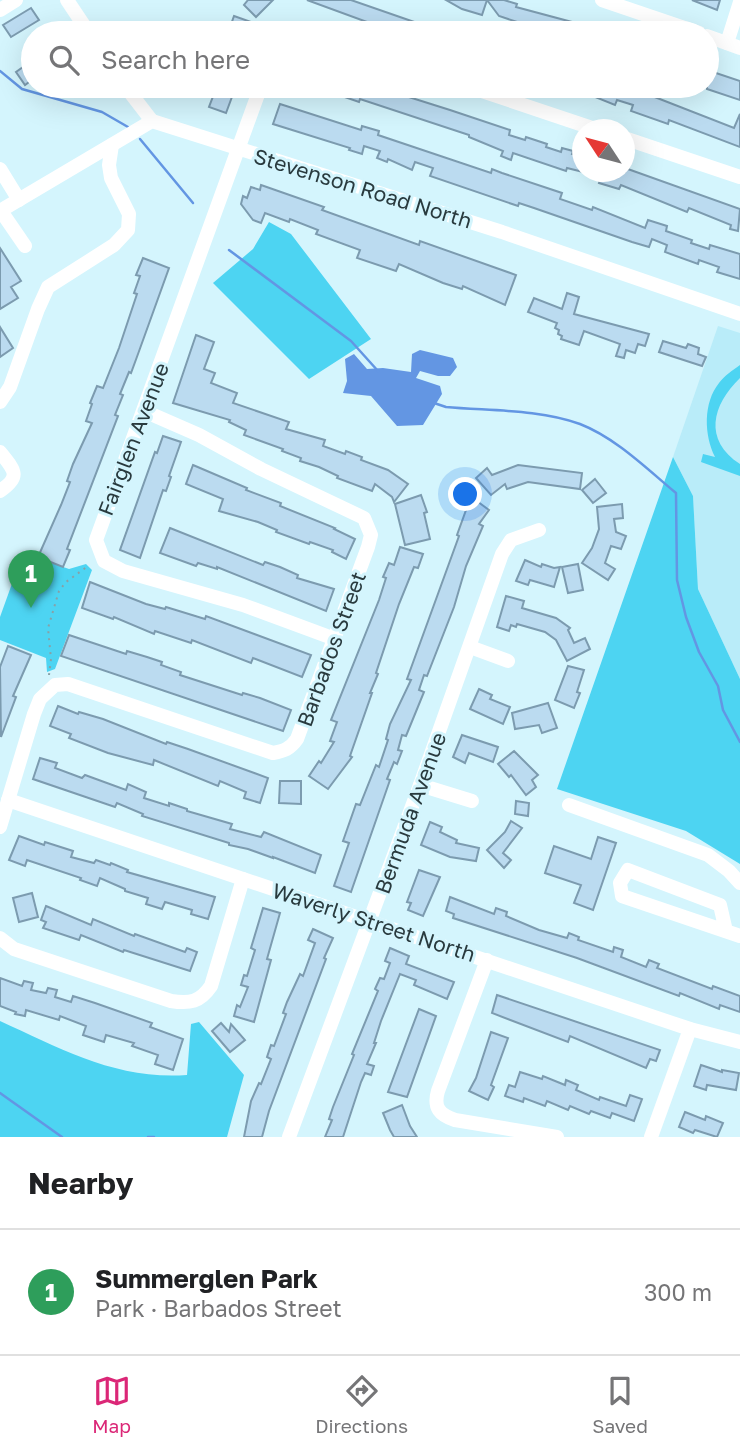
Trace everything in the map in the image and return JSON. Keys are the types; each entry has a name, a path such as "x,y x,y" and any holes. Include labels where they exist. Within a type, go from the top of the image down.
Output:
{"street":[{"path":"0,10 16,0"},
{"path":"67,0 81,21"},
{"path":"602,0 664,21"},
{"path":"733,45 740,2"},
{"path":"24,246 1,211 152,121 133,98"},
{"name":"Fairglen Avenue","path":"257,98 98,531 97,547 104,561 123,571 243,606 335,639"},
{"path":"503,98 572,121"},
{"name":"Stevenson Road North","path":"152,121 502,232 740,314"},
{"path":"635,141 740,177"},
{"path":"0,402 10,387 48,287 114,245 128,230 129,214 111,177 109,165 112,145"},
{"path":"0,169 19,200"},
{"name":"Barbados Street","path":"46,691 55,685 68,684 273,753 285,751 297,739 368,547 371,535 364,519 261,469 200,435 144,411"},
{"path":"0,453 14,471 14,477 11,484 0,491"},
{"name":"Bermuda Avenue","path":"289,1137 506,547 519,536 539,530"},
{"path":"470,647 509,661"},
{"path":"0,827 34,714 46,691"},
{"path":"420,785 472,801"},
{"name":"Waverly Street North","path":"8,800 690,1029 740,1042"},
{"path":"569,805 708,855 740,883"},
{"path":"726,930 720,905 628,870 620,883 622,896 740,936"},
{"path":"0,937 14,949 171,1001 193,1002 211,986 243,879"},
{"path":"487,960 438,1091 436,1107 439,1112 455,1120 557,1137"},
{"path":"651,1137 690,1029"}],"path":[{"path":"46,691 51,660 48,628 59,591 66,582 88,566"}],"shaded area":[{"path":"269,222 291,234 371,339 309,379 213,283 253,249"},
{"path":"718,326 740,333 740,679 698,589 693,496 673,457"},
{"path":"420,350 453,358 457,367 450,376 420,371 416,378 440,386 442,394 423,425 397,426 371,396 343,393 347,381 345,359 354,354 367,369 411,372 412,354"},
{"path":"740,365 740,378 730,388 718,411 716,433 728,455 740,464 740,476 701,462 703,454 715,457 707,429 710,400 721,380"},
{"path":"673,457 693,496 698,589 740,679 740,864 686,831 557,789"},
{"path":"23,553 69,569 86,564 92,570 55,669 47,672 46,658 0,640 0,617"},
{"path":"0,1021 90,1060 137,1073 161,1075 187,1075 191,1024 199,1022 244,1075 227,1137 0,1137"}],"building":[{"path":"248,0 273,0 256,17 244,5"},
{"path":"307,0 351,0 411,21 364,21"},
{"path":"446,0 487,0 482,15 462,9"},
{"path":"487,0 504,0 517,4 516,7 568,21 514,21 499,16"},
{"path":"692,0 720,0 717,10"},
{"path":"31,8 39,20 21,21 21,31 11,37 3,25"},
{"path":"234,16 248,21 232,21"},
{"path":"719,74 740,81 740,100 719,93"},
{"path":"212,98 232,98 226,113 209,107"},
{"path":"348,98 412,98 450,110 510,130 509,135 525,140 526,137 561,152 562,148 572,151 572,169 567,168 566,171 513,153 511,160 501,156 503,151 469,135 360,99 359,102"},
{"path":"598,98 657,98 734,128 740,114 740,147 669,120 668,124 631,111 633,105 617,100 615,105"},
{"path":"280,104 361,130 362,126 379,131 378,135 491,173 492,169 562,193 560,199 592,210 593,207 645,228 648,220 667,226 666,231 692,240 691,243 709,249 710,245 740,254 740,279 717,272 719,267 699,260 698,264 665,252 667,245 652,239 649,247 632,242 430,176 433,168 415,162 412,170 388,159 387,162 377,158 380,151 364,146 362,154 273,124"},
{"path":"635,172 740,209 738,231 730,229 731,225 689,208 687,212 621,185 619,189 599,183 635,182"},
{"path":"261,185 419,245 420,241 516,275 505,305 463,286 462,289 443,283 399,264 396,271 357,258 360,250 316,234 318,230 290,219 289,222 265,213 261,223 253,220 241,204 243,196 247,198 251,187 260,190"},
{"path":"0,248 21,281 11,287 18,298 0,309"},
{"path":"143,258 169,268 131,373 129,372 120,394 123,395 115,415 118,416 67,549 70,550 63,567 38,557 70,482 67,481 73,464 92,423 86,421 92,404 90,403 97,386 103,388 119,348 137,294 134,293 140,276 136,275"},
{"path":"567,293 579,297 574,314 649,334 645,346 638,344 635,353 626,350 624,358 616,356 620,344 584,331 579,345 561,339 559,330 555,328 557,323 528,312 534,298 562,309"},
{"path":"0,327 13,348 0,357"},
{"path":"196,335 214,342 204,369 215,373 211,383 237,393 233,403 289,422 286,429 325,440 323,446 362,457 361,460 388,470 408,484 394,502 392,497 375,484 372,491 337,478 338,476 319,467 300,461 301,458 282,451 283,449 244,435 246,430 229,422 230,420 173,403"},
{"path":"663,341 686,348 688,344 699,348 698,354 706,357 702,366 659,352"},
{"path":"163,436 181,442 169,476 171,477 166,491 163,490 140,558 120,550"},
{"path":"193,465 355,539 346,559 332,552 333,550 276,532 277,530 258,522 219,511 223,499 186,484"},
{"path":"518,465 582,473 580,489 528,482 507,489 505,484 491,495 476,478 487,468 492,475"},
{"path":"595,479 606,493 593,503 582,490"},
{"path":"421,495 427,512 424,513 430,539 405,545 395,504"},
{"path":"470,496 489,510 479,524 483,526 466,566 454,607 427,676 424,675 419,690 424,692 406,736 402,735 398,750 402,751 387,779 390,780 351,892 334,886 349,843 343,841 356,804 360,805 376,765 379,767 390,724 411,680 407,679 459,536 457,535 466,510 462,507"},
{"path":"622,504 623,518 614,519 616,532 626,536 621,549 611,546 605,563 615,569 608,580 582,563 592,548 599,529 597,507"},
{"path":"170,528 263,565 265,562 280,567 298,575 297,578 334,589 326,611 217,567 198,563 196,566 160,553"},
{"path":"400,547 423,554 418,568 414,567 399,604 350,756 352,757 328,789 309,776 334,742 330,741 337,722 331,720 379,600 386,578 383,577 389,563 394,565"},
{"path":"525,560 541,567 542,564 560,567 554,587 530,580 528,585 516,581"},
{"path":"578,564 583,590 568,593 562,567"},
{"path":"90,582 146,604 205,619 206,616 311,655 302,677 253,658 251,663 192,640 191,643 155,631 154,634 114,617 113,619 82,608"},
{"path":"506,596 524,601 522,608 556,618 570,628 568,630 574,643 585,638 590,649 567,661 556,640 545,632 517,624 516,627 511,625 509,631 497,627"},
{"path":"69,635 126,654 127,651 162,662 161,665 181,672 180,675 260,698 291,710 283,731 61,656"},
{"path":"8,646 31,655 13,696 16,697 1,737 0,667"},
{"path":"568,666 584,670 574,708 555,700"},
{"path":"479,689 492,695 490,699 510,707 503,724 470,709"},
{"path":"548,703 557,728 542,733 539,725 515,729 512,713"},
{"path":"58,706 78,714 79,712 103,719 166,744 167,742 268,778 260,803 244,798 246,792 220,781 218,786 154,760 153,765 108,753 69,738 71,734 50,726"},
{"path":"462,735 498,747 493,762 469,753 465,763 453,757"},
{"path":"514,751 538,775 532,780 536,787 526,795 511,775 509,777 498,764"},
{"path":"40,758 57,763 55,768 82,778 85,775 126,790 128,784 146,792 144,798 169,806 169,803 232,824 230,829 261,837 264,832 321,855 315,873 142,816 143,814 117,803 115,807 33,779"},
{"path":"280,781 301,781 301,804 279,803"},
{"path":"516,801 529,803 528,816 515,814"},
{"path":"511,821 522,828 503,853 511,860 504,868 487,850 505,832"},
{"path":"430,822 442,827 440,832 457,840 456,843 479,848 476,861 450,857 421,845"},
{"path":"19,836 73,851 71,857 94,863 96,860 110,865 111,863 128,870 127,872 215,897 208,919 191,914 192,910 165,902 162,909 146,904 148,898 125,891 100,878 97,886 27,860 25,866 9,860"},
{"path":"598,837 616,843 593,910 574,903 581,885 545,873 554,846 591,859"},
{"path":"419,870 440,877 423,916 408,910 411,903 407,902"},
{"path":"32,893 38,917 19,922 13,898"},
{"path":"450,897 494,914 496,908 507,912 506,916 539,930 567,938 569,933 579,937 578,940 613,952 614,947 623,950 621,957 646,967 649,960 659,964 657,968 712,989 713,986 740,996 740,1012 720,1005 719,1009 680,993 679,996 577,958 453,918 454,914 446,911"},
{"path":"46,906 91,925 93,919 134,936 135,934 185,952 187,948 197,952 190,971 124,950 123,952 81,935 79,940 43,928 46,922 41,920"},
{"path":"263,908 280,913 267,959 271,960 254,1022 234,1016 248,987 241,985 244,975 247,976 255,950 251,948"},
{"path":"313,929 333,938 269,1111 262,1137 244,1137 251,1101 271,1059 267,1057 271,1045 274,1046 286,1014 283,1013 287,1002 300,974 303,976 315,943 308,940"},
{"path":"390,948 409,956 406,964 454,982 447,999 414,985 416,980 400,974 367,1064 374,1066 371,1075 365,1073 343,1137 325,1137 332,1120 329,1119 333,1107 354,1055 352,1054 378,991 375,989 380,978 384,979 390,963 385,961"},
{"path":"0,978 22,986 24,981 33,983 31,990 46,993 48,988 57,990 55,997 71,1002 73,996 95,1003 152,1023 150,1027 183,1039 173,1070 155,1064 158,1055 132,1046 134,1043 106,1035 104,1042 83,1035 86,1026 60,1016 59,1020 26,1010 25,1016 15,1014 16,1012 0,1006"},
{"path":"497,995 660,1050 656,1061 650,1059 646,1068 570,1036 568,1042 492,1013"},
{"path":"419,1009 436,1016 407,1097 388,1092"},
{"path":"221,1023 229,1032 231,1024 245,1040 230,1052 212,1031"},
{"path":"491,1032 508,1038 488,1100 469,1091"},
{"path":"701,1065 722,1072 739,1073 736,1090 707,1085 706,1090 694,1086"},
{"path":"520,1072 542,1079 543,1076 565,1085 566,1080 578,1085 576,1090 599,1100 600,1097 626,1106 630,1095 642,1099 634,1121 612,1113 610,1118 591,1111 589,1114 570,1106 568,1110 547,1101 545,1106 524,1098 523,1102 505,1096 509,1085 515,1087"},
{"path":"402,1105 417,1137 394,1137 390,1130 383,1113"},
{"path":"685,1112 705,1120 706,1116 723,1123 717,1137 695,1130 693,1133 679,1127"}],"waterway":[{"path":"0,71 21,88"},
{"path":"53,98 102,112 128,127"},
{"path":"140,139 193,203"},
{"path":"229,250 351,341 378,371"},
{"path":"434,403 446,407 531,413 580,424 619,446 676,493 677,580 686,617 699,652 718,686 723,710 740,742"},
{"path":"0,1093 62,1137"},
{"path":"148,1137 154,1137"}],"place":[{"name":"Summerglen Park","path":"31,608"}]}
